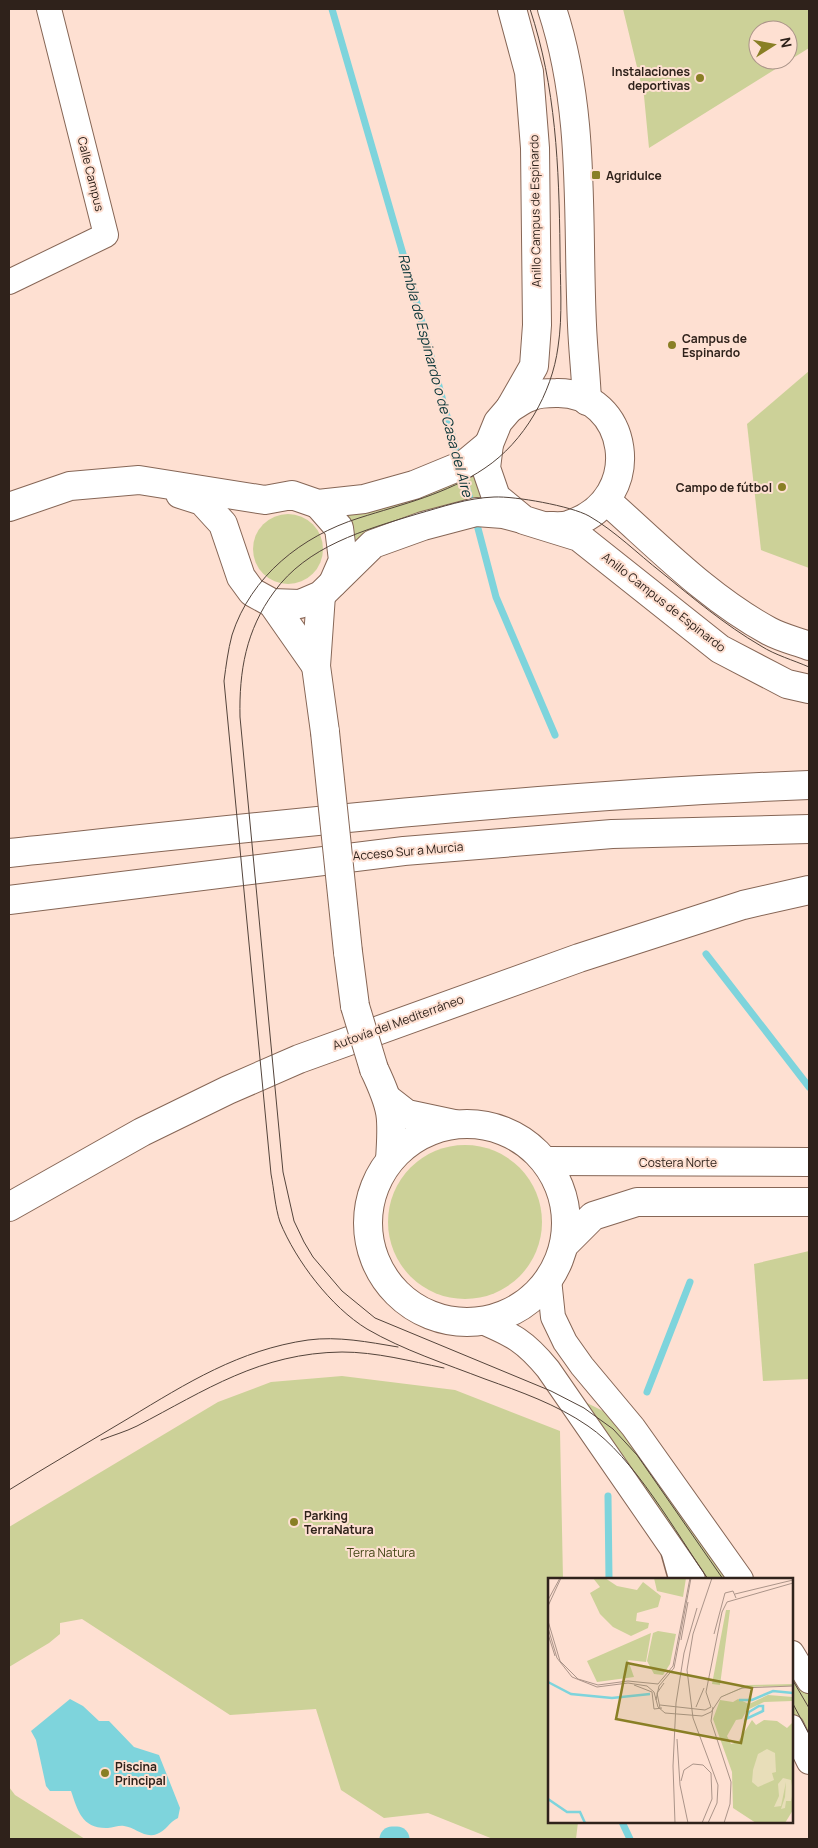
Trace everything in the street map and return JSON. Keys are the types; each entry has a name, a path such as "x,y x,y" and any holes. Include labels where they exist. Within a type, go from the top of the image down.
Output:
{"main road":[{"name":"Anillo Campus de Espinardo","path":"512,9 529,72 536,148 536,325 534,366 510,408 498,422 489,444 486,468 496,497 536,523 579,537 720,649 787,684 809,690"},
{"path":"552,9 568,66 573,100 579,172 582,326 587,401"},
{"name":"Anillo Campus de Espinardo","path":"510,408 530,396 545,394 565,393 587,401 606,416 617,436 622,457 618,480 607,501 588,516 570,525 536,523"},
{"path":"9,506 70,486 139,480 265,500 292,495 318,504 364,499 414,486 465,464 489,444"},
{"path":"139,480 202,501 223,524 234,551 241,577 252,592 272,603 316,666"},
{"path":"234,551 240,524 248,512 265,500"},
{"path":"607,501 683,570 721,600 770,632 809,646"},
{"path":"318,504 339,528 343,560 327,589 316,666 355,1006 374,1069 389,1100 393,1122 390,1160"},
{"path":"272,603 300,604 327,589 373,544 423,526 476,512 503,514 536,523"},
{"path":"9,853 574,797 809,785"},
{"name":"Acceso Sur a Murcia","path":"9,900 404,851 612,834 809,829"},
{"name":"Autovía del Mediterráneo","path":"9,1207 142,1132 299,1058 579,958 743,905 809,890"},
{"path":"389,1100 407,1114 454,1124 480,1124 505,1130 528,1143 546,1161 560,1187 566,1216 564,1245 550,1279 531,1299 507,1314 480,1321 452,1321 439,1318 420,1310 403,1298 389,1283 378,1266 371,1248 368,1228 369,1208 374,1189 390,1160 408,1142 430,1130 454,1124"},
{"name":"Costera Norte","path":"546,1161 809,1162"},
{"path":"564,1245 593,1216 637,1202 809,1202"}],"street":[{"name":"Calle Campus","path":"9,282 106,235 49,9"},
{"path":"550,1279 552,1317 565,1342 582,1366 633,1427 739,1578"},
{"path":"480,1321 513,1336 530,1347 548,1370 692,1578"},
{"path":"793,1655 809,1681"},
{"path":"793,1729 809,1762"}],"lane":[{"path":"664,1537 675,1578"}],"green space":[{"name":"Instalaciones deportivas","path":"623,9 809,9 809,48 798,55 798,20 748,20 748,70 774,70 649,148 644,96"},
{"name":"Campo de fútbol","path":"809,371 809,568 761,550 747,424"},
{"path":"479,465 491,505 356,543 347,513"},
{"path":"281,514 295,514 308,519 318,529 323,542 323,556 318,569 308,579 295,584 281,584 268,579 258,569 253,556 253,542 258,529 268,519"},
{"path":"465,1145 480,1146 495,1151 520,1167 536,1192 541,1207 541,1237 536,1252 520,1277 495,1293 480,1298 465,1299 450,1298 435,1293 410,1277 394,1252 389,1237 388,1222 389,1207 394,1192 410,1167 435,1151 450,1146"},
{"path":"809,1251 809,1379 763,1381 754,1264"},
{"name":"Terra Natura","path":"342,1376 455,1390 560,1431 563,1578 548,1578 548,1823 578,1823 576,1839 493,1839 428,1813 384,1818 341,1790 316,1709 230,1715 82,1619 60,1623 60,1634 49,1643 9,1667 9,1527 218,1402 271,1382"},
{"path":"577,1398 603,1411 628,1433 732,1578 700,1578"},
{"path":"793,1667 809,1691 809,1749 793,1717"},
{"path":"9,1787 15,1795 85,1839 9,1839"}],"water":[{"name":"Piscina Principal","path":"70,1699 83,1706 99,1721 109,1721 134,1747 159,1755 180,1808 178,1818 163,1831 148,1835 124,1826 99,1828 82,1817 71,1791 50,1791 46,1786 36,1740 31,1731"}],"waterway":[{"name":"Rambla de Espinardo o de Casa del Aire","path":"332,9 412,285 459,461"},
{"name":"Rambla de Espinardo o de Casa del Aire","path":"462,471 472,506"},
{"name":"Rambla de Espinardo o de Casa del Aire","path":"475,517 496,597 555,735"},
{"name":"Rambla de Espinardo o de Casa del Aire","path":"706,954 809,1087"},
{"name":"Rambla de Espinardo o de Casa del Aire","path":"647,1392 690,1282"},
{"name":"Rambla de Espinardo o de Casa del Aire","path":"608,1496 609,1578"},
{"name":"Rambla de Espinardo o de Casa del Aire","path":"622,1823 630,1839"},
{"path":"392,1839 397,1839"}],"tram line":[{"path":"530,9 539,38 551,98 559,188 560,335 555,364 543,399 524,430 512,445 485,468 440,492 338,526 299,547 281,561 252,594 232,635 224,681 271,1174 278,1216 287,1237 316,1282 340,1308 367,1329 395,1344 538,1399 588,1426 605,1440 638,1476 707,1578"},
{"path":"722,1578 637,1455 613,1429 584,1408 551,1391 375,1318 342,1291 313,1257 304,1242 294,1221 283,1172 240,717 241,683 246,652 264,606 287,576 303,563 320,551 377,526 455,503 494,497 543,502 589,516 617,536 697,601 748,638 778,655 809,667"},
{"path":"9,1490 193,1381 259,1351 319,1339 353,1340 398,1347"},
{"path":"101,1440 137,1426 235,1376 259,1366 285,1359 312,1354 355,1352 393,1357 444,1368"},
{"path":"793,1681 809,1708"},
{"path":"793,1704 809,1734"}],"place":[{"name":"Instalaciones deportivas","path":"700,78"},
{"name":"Agridulce","path":"596,175"},
{"name":"Campus de Espinardo","path":"672,345"},
{"name":"Campo de fútbol","path":"782,487"},
{"name":"Parking TerraNatura","path":"294,1522"},
{"name":"Piscina Principal","path":"105,1773"}]}
